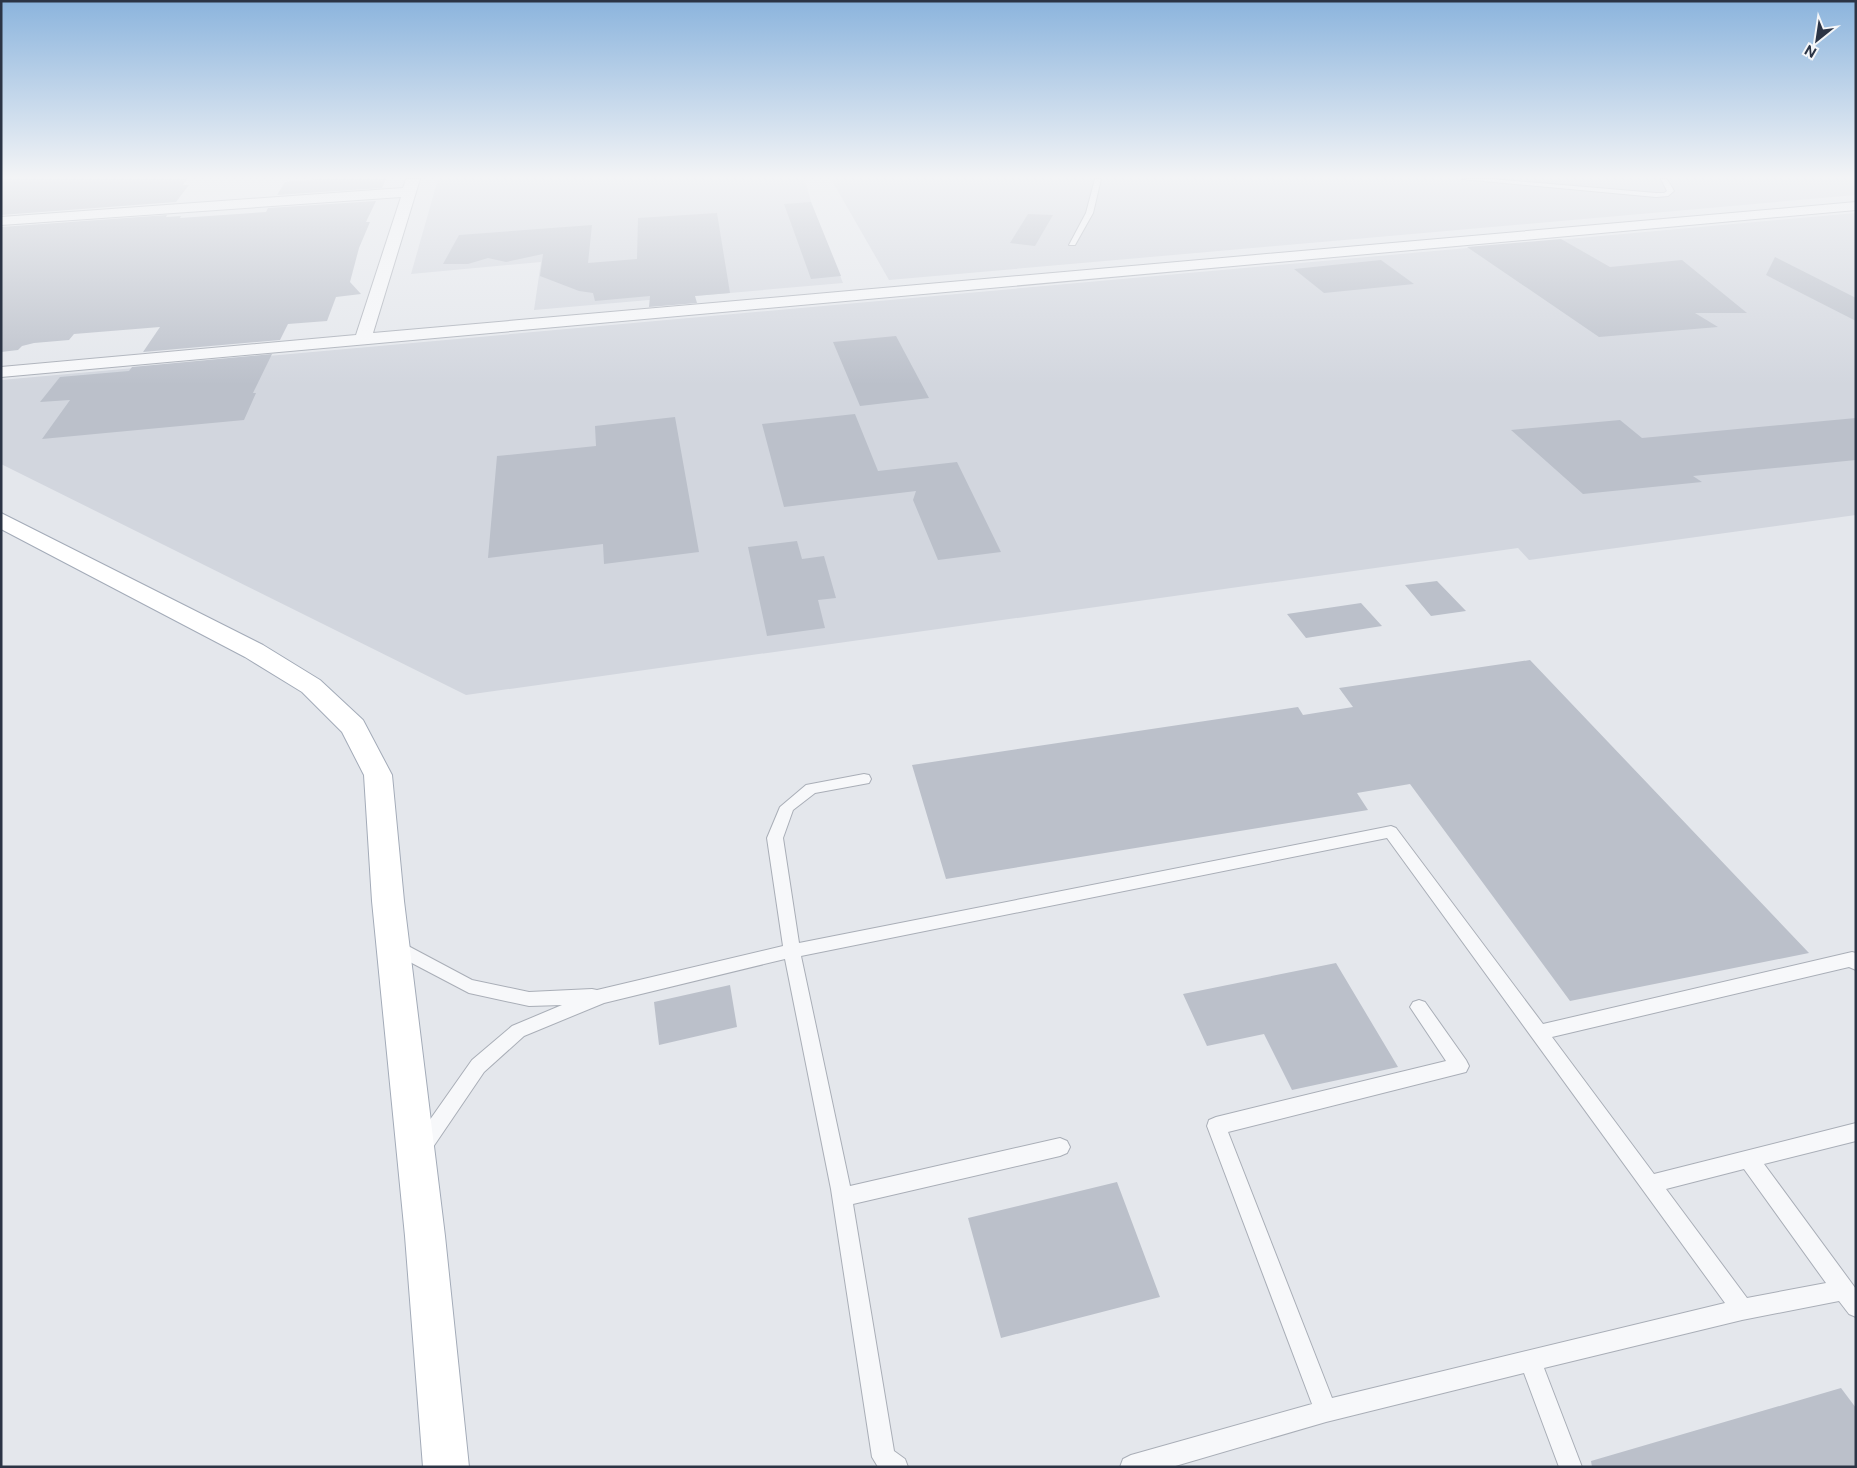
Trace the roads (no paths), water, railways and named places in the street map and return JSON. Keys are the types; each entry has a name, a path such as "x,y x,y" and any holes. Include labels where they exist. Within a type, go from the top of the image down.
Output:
{"main road":[{"path":"1,520 254,651 311,686 353,727 378,774 393,945 416,1156 446,1467"}],"street":[{"path":"362,339 391,248"},
{"path":"1,372 1390,248"}],"lane":[{"path":"864,780 811,789 787,807 775,838 792,951 842,1197 884,1457 897,1467"},
{"path":"416,1156 478,1066 518,1031 602,996 792,951 1391,832 1742,1309"},
{"path":"393,945 468,986 529,999 602,996"},
{"path":"1538,1033 1852,959 1856,963"},
{"path":"1326,1412 1216,1126 1460,1066 1419,1006"},
{"path":"1650,1184 1856,1132"},
{"path":"842,1197 1060,1147"},
{"path":"1748,1159 1856,1307"},
{"path":"1132,1467 1326,1412 1530,1361 1742,1309 1843,1290"},
{"path":"1530,1361 1570,1467"}]}
